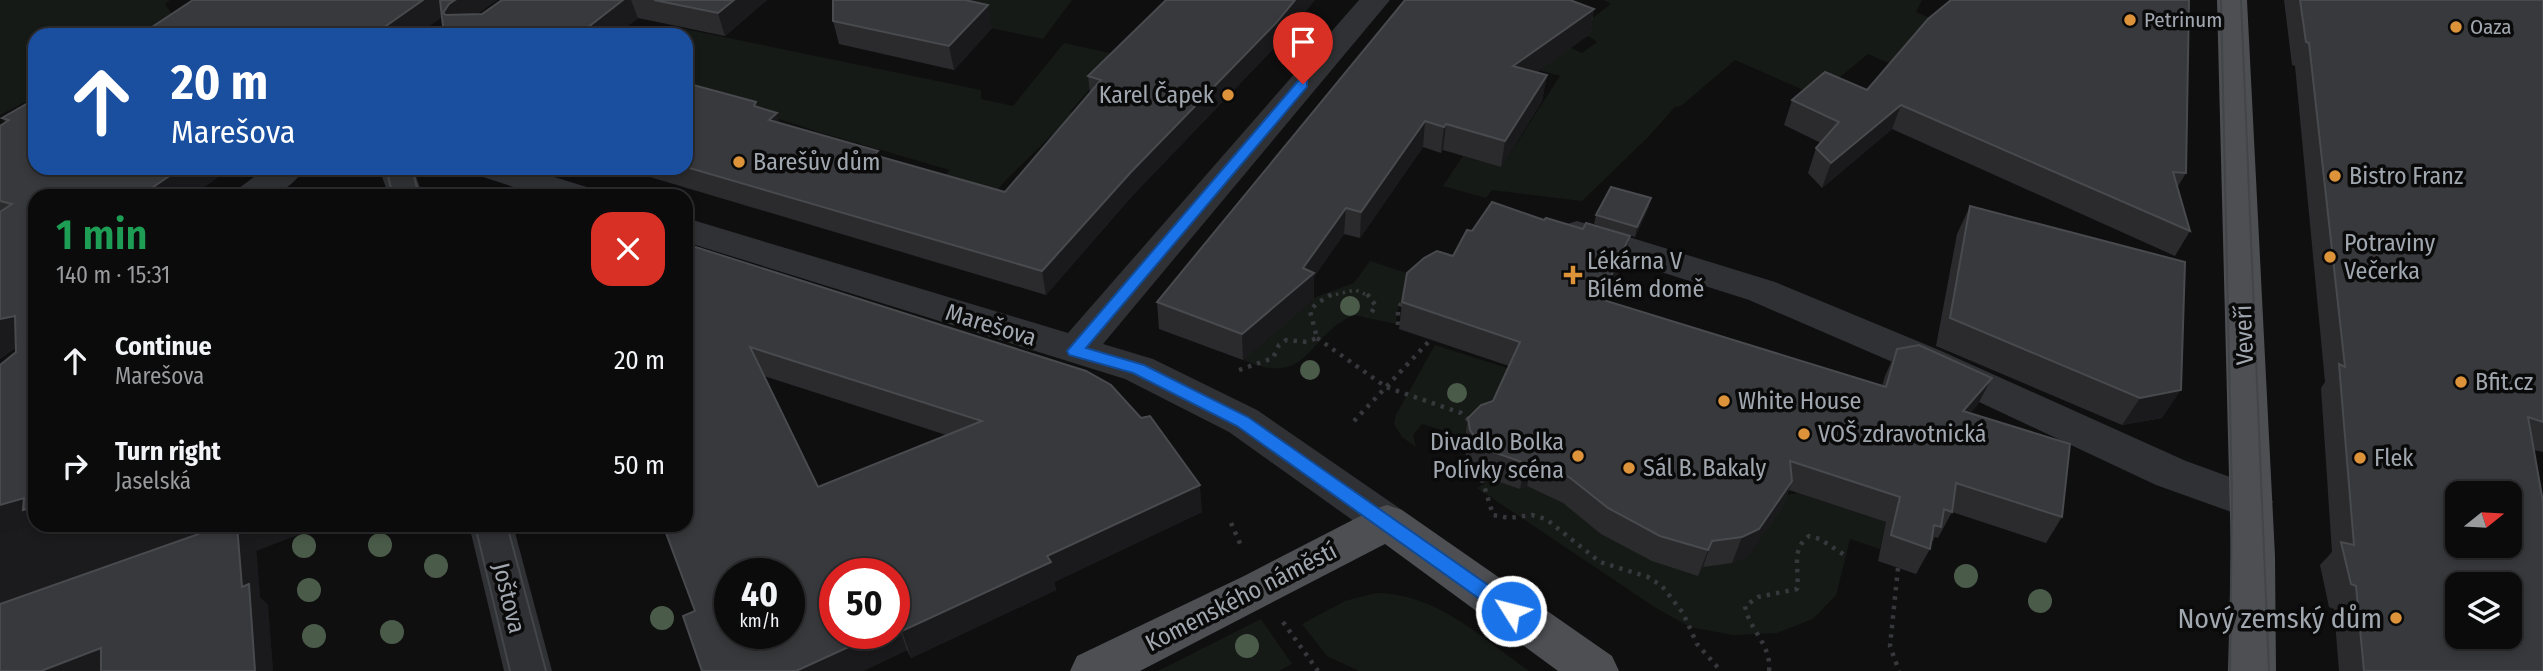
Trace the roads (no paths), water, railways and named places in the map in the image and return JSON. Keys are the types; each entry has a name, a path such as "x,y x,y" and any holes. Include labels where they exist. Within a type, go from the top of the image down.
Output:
{"main road":[{"name":"Veveří","path":"2232,0 2251,502 2252,671"},
{"name":"Komenského náměstí","path":"1094,671 1260,589 1387,522"},
{"path":"1387,522 1595,671"},
{"path":"2224,671 2251,622"}],"street":[{"path":"1075,351 1375,0"},
{"path":"260,189 279,175"},
{"path":"512,175 556,189"},
{"path":"1550,225 1762,291 1925,360 2171,473 2251,502"},
{"name":"Marešova","path":"693,232 1139,369 1242,421 1387,522"},
{"name":"Joštova","path":"493,532 528,671"}],"tram line":[{"path":"2221,0 2232,495 2230,671"},
{"path":"2241,0 2269,671"},
{"path":"388,175 391,189"},
{"path":"414,175 417,189"},
{"path":"477,532 510,671"},
{"path":"509,532 546,671"}],"place":[{"name":"Petrinum","path":"2130,20"},
{"name":"Oaza","path":"2456,27"},
{"name":"Karel Čapek","path":"1228,95"},
{"name":"Barešův dům","path":"739,162"},
{"name":"Bistro Franz","path":"2335,176"},
{"name":"Potraviny Večerka","path":"2330,257"},
{"name":"Lékárna V Bílém domě","path":"1573,275"},
{"name":"Bfit.cz","path":"2461,382"},
{"name":"White House","path":"1724,401"},
{"name":"VOŠ zdravotnická","path":"1804,434"},
{"name":"Divadlo Bolka Polívky scéna","path":"1578,456"},
{"name":"Flek","path":"2360,458"},
{"name":"Sál B. Bakaly","path":"1629,468"},
{"name":"Nový zemský dům","path":"2396,618"}]}
